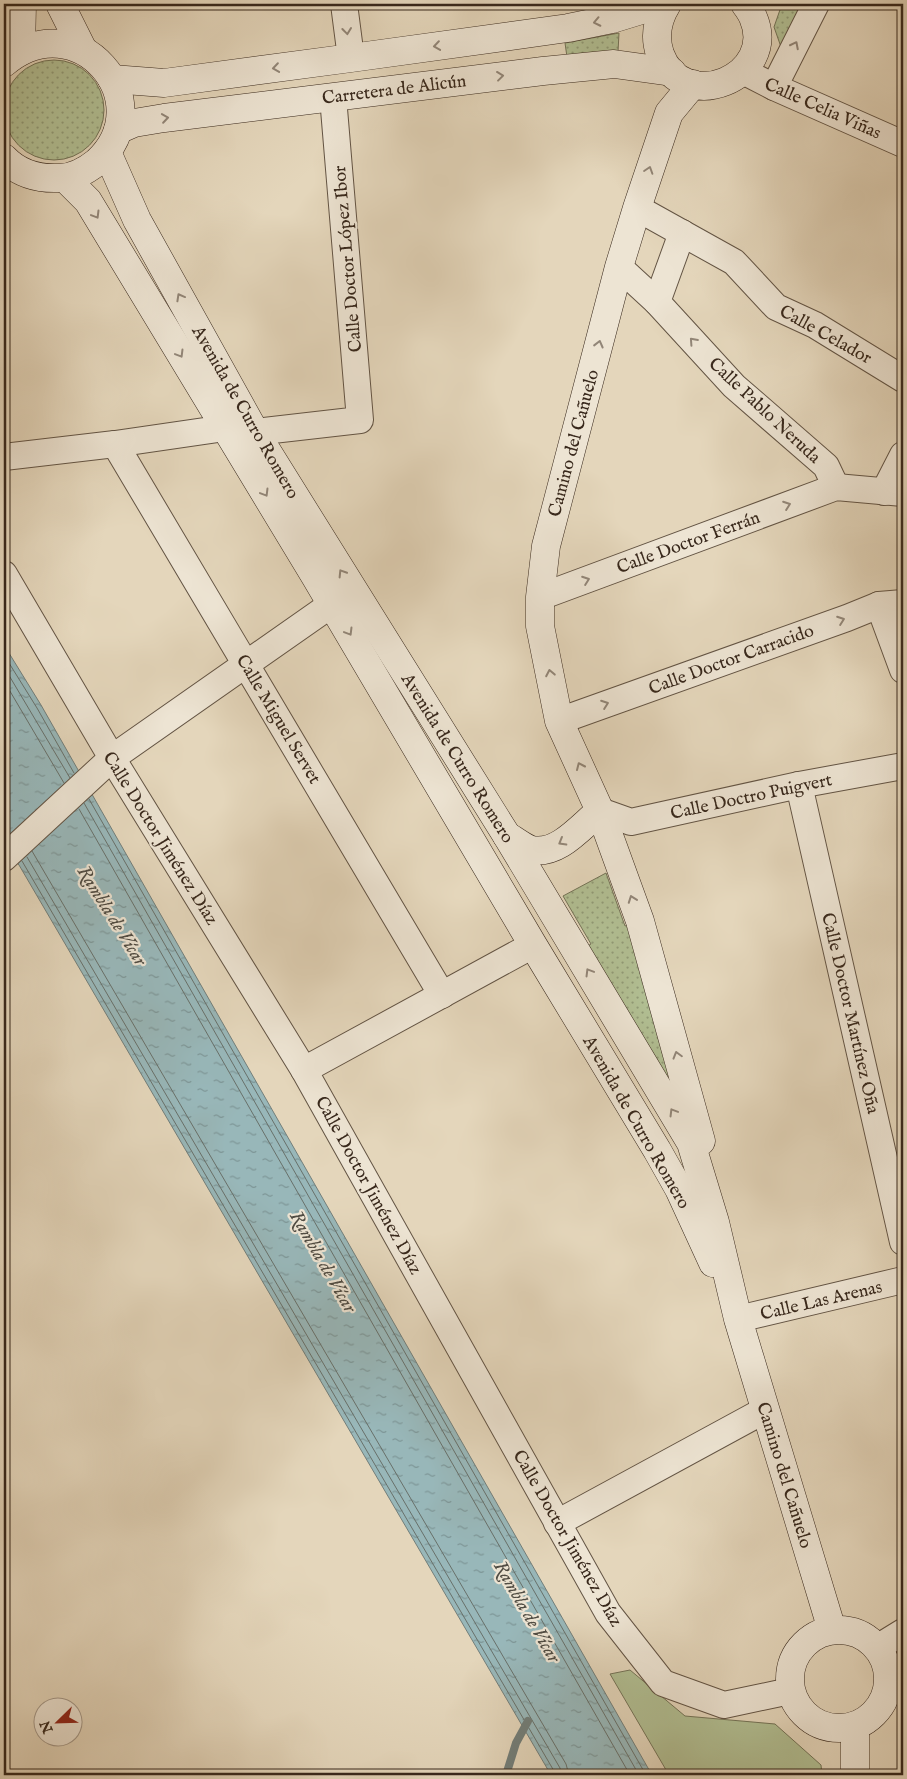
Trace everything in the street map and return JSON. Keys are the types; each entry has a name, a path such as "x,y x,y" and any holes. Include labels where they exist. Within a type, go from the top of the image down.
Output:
{"main road":[{"path":"12,57 22,4"},
{"path":"60,4 84,50"},
{"name":"Carretera de Alicún","path":"112,79 164,83 351,58 568,28 612,19 661,4"},
{"path":"668,4 661,14 656,29 657,45 662,60 683,78"},
{"path":"742,71 751,59 756,46 757,31 754,8"},
{"path":"4,158 10,165 27,174 46,179 65,178 88,169 113,141 121,112 119,95 112,79 100,62 84,50 63,43 41,44 12,57"},
{"name":"Carretera de Alicún","path":"113,141 134,123 164,118 543,71 614,64 683,78 706,86 720,84 732,79 742,71"},
{"name":"Camino del Cañuelo","path":"683,78 669,113 619,267 546,546 540,597 540,626 560,721 600,811 640,921 700,1135 715,1222"},
{"name":"Avenida de Curro Romero","path":"113,141 137,220 256,432 508,836 691,1143 715,1222 738,1319"},
{"name":"Avenida de Curro Romero","path":"65,178 88,201 332,604 533,945 657,1150 679,1188 738,1319"},
{"path":"508,836 532,850 550,849 570,838 600,811"},
{"name":"Camino del Cañuelo","path":"738,1319 832,1630"},
{"path":"832,1630 849,1630 865,1637 877,1648 885,1662 888,1678 886,1693 879,1708 869,1719 855,1726 838,1729 822,1726 808,1718 797,1706 790,1690 789,1674 793,1658 803,1645 816,1635 832,1630"},
{"path":"855,1726 856,1775"}],"street":[{"path":"344,4 351,58"},
{"path":"774,87 816,4"},
{"name":"Calle Celia Viñas","path":"742,71 903,144"},
{"name":"Calle Doctor López Ibor","path":"256,432 360,420 333,97"},
{"name":"Calle Celador","path":"637,208 734,262 776,307 816,325 903,378"},
{"path":"656,302 682,233"},
{"name":"Calle Pablo Neruda","path":"619,267 656,302 734,386 826,466 836,487"},
{"path":"4,457 115,444 225,428"},
{"name":"Calle Miguel Servet","path":"115,444 442,995"},
{"path":"836,487 893,493 903,455"},
{"name":"Calle Doctor Ferrán","path":"540,597 836,487"},
{"name":"Calle Doctor Jiménez Díaz","path":"4,574 105,765 304,1070 608,1613 663,1683 724,1705 790,1690"},
{"path":"4,858 105,765 246,663 332,604"},
{"path":"891,604 903,670"},
{"name":"Calle Doctor Carracido","path":"560,721 891,604"},
{"name":"Calle Doctro Puigvert","path":"600,811 631,822 799,785 903,766"},
{"name":"Calle Doctor Martínez Oña","path":"799,785 903,1242"},
{"path":"304,1070 533,945"},
{"name":"Calle Las Arenas","path":"738,1319 903,1280"},
{"path":"557,1522 765,1410"},
{"path":"877,1648 903,1632"}],"green space":[{"path":"782,4 802,4 781,47 774,27"},
{"path":"619,33 618,52 567,57 565,43"},
{"path":"54,60 64,61 82,68 96,82 103,100 103,120 96,138 82,152 64,159 54,160 44,159 26,152 12,138 5,120 4,110 5,100 12,82 26,68 44,61"},
{"path":"606,873 625,926 631,924 687,1112 584,948 591,944 563,896"},
{"path":"630,1670 685,1716 775,1724 821,1765 822,1775 669,1775 610,1674"}],"water":[{"name":"Rambla de Vícar","path":"4,645 41,705 652,1775 551,1775 19,865 4,848"}],"waterway":[{"path":"506,1775 516,1743 528,1721"}]}
